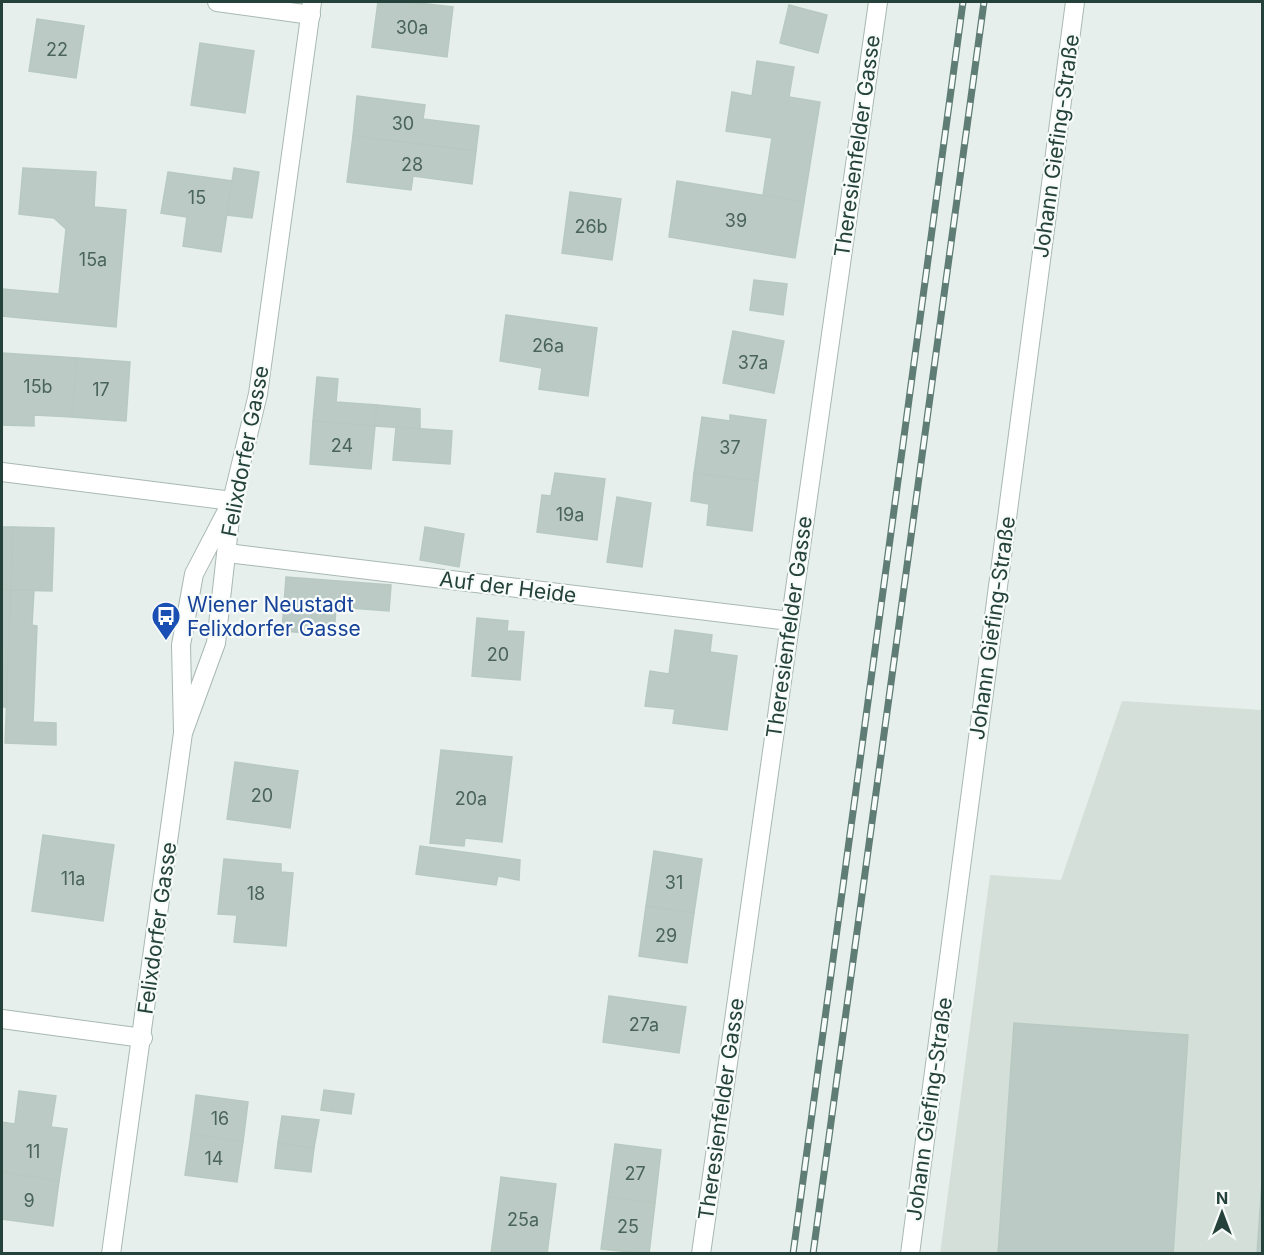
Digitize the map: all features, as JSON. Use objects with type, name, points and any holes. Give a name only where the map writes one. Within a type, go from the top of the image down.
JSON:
[{"type":"street","points":[[217,2],[312,8]]},
{"type":"street","name":"Theresienfelder Gasse","points":[[701,1254],[878,2]]},
{"type":"street","name":"Johann Giefing-Straße","points":[[909,1254],[1075,2]]},
{"type":"street","name":"Felixdorfer Gasse","points":[[111,1254],[143,1038],[183,733],[216,643],[232,501],[258,394],[312,8]]},
{"type":"street","points":[[2,472],[232,501],[194,574],[181,645],[183,733]]},
{"type":"street","name":"Auf der Heide","points":[[227,553],[790,621]]},
{"type":"street","points":[[2,1019],[143,1038]]},
{"type":"shaded area","points":[[1122,701],[1262,710],[1262,1253],[940,1254],[990,875],[1061,880]]},
{"type":"building","points":[[378,2],[410,2],[453,7],[447,57],[372,47]]},
{"type":"building","points":[[789,5],[827,15],[818,53],[780,43]]},
{"type":"building","points":[[37,19],[84,26],[76,78],[29,71]]},
{"type":"building","points":[[200,43],[254,51],[245,113],[191,105]]},
{"type":"building","points":[[757,61],[794,67],[789,97],[820,102],[804,202],[763,195],[772,138],[726,131],[732,92],[752,96]]},
{"type":"building","points":[[357,96],[425,105],[423,119],[479,126],[476,151],[353,136]]},
{"type":"building","points":[[353,136],[476,151],[472,184],[413,176],[411,190],[347,182]]},
{"type":"building","points":[[23,168],[96,172],[94,207],[126,210],[116,327],[2,316],[3,289],[59,294],[66,229],[54,218],[19,214]]},
{"type":"building","points":[[234,168],[259,172],[252,218],[227,215]]},
{"type":"building","points":[[168,172],[232,181],[221,252],[183,246],[187,217],[161,213]]},
{"type":"building","points":[[677,181],[804,202],[795,258],[669,237]]},
{"type":"building","points":[[570,192],[621,199],[612,260],[562,253]]},
{"type":"building","points":[[754,280],[787,284],[783,315],[750,310]]},
{"type":"building","points":[[506,315],[597,328],[588,396],[539,389],[542,368],[500,361]]},
{"type":"building","points":[[733,331],[784,341],[774,393],[723,383]]},
{"type":"building","points":[[2,353],[77,358],[72,417],[34,415],[34,426],[2,425]]},
{"type":"building","points":[[77,358],[130,362],[126,421],[72,417]]},
{"type":"building","points":[[317,377],[338,379],[336,402],[377,405],[375,426],[313,421]]},
{"type":"building","points":[[377,405],[420,409],[420,429],[375,426]]},
{"type":"building","points":[[730,415],[766,420],[758,481],[694,473],[702,417],[730,421]]},
{"type":"building","points":[[313,421],[375,426],[371,469],[310,464]]},
{"type":"building","points":[[396,427],[452,431],[450,464],[393,460]]},
{"type":"building","points":[[555,473],[605,479],[597,540],[537,532],[542,495],[551,496]]},
{"type":"building","points":[[694,473],[758,481],[752,531],[707,525],[709,504],[691,501]]},
{"type":"building","points":[[617,497],[651,503],[642,567],[607,562]]},
{"type":"building","points":[[2,527],[13,527],[11,590],[2,589]]},
{"type":"building","points":[[13,527],[54,528],[52,591],[11,590]]},
{"type":"building","points":[[425,527],[464,534],[459,567],[420,560]]},
{"type":"building","points":[[286,577],[391,585],[389,611],[336,607],[334,635],[282,631]]},
{"type":"building","points":[[2,589],[11,590],[7,707],[2,707]]},
{"type":"building","points":[[11,590],[34,590],[32,625],[37,626],[33,722],[56,723],[56,745],[5,743]]},
{"type":"building","points":[[477,618],[508,621],[507,631],[524,632],[520,680],[472,676]]},
{"type":"building","points":[[675,630],[712,635],[710,652],[737,656],[727,730],[673,723],[675,709],[645,706],[650,671],[669,674]]},
{"type":"building","points":[[441,750],[512,757],[502,842],[465,838],[464,846],[430,843]]},
{"type":"building","points":[[235,762],[298,771],[290,828],[227,819]]},
{"type":"building","points":[[43,835],[114,845],[103,921],[32,911]]},
{"type":"building","points":[[420,846],[520,860],[519,880],[498,876],[496,885],[416,874]]},
{"type":"building","points":[[654,851],[702,859],[694,913],[646,906]]},
{"type":"building","points":[[224,859],[281,864],[281,872],[293,873],[286,946],[234,942],[237,915],[218,914]]},
{"type":"building","points":[[646,906],[694,913],[687,963],[639,956]]},
{"type":"building","points":[[609,996],[686,1007],[679,1053],[603,1042]]},
{"type":"building","points":[[1014,1023],[1188,1035],[1173,1254],[998,1254]]},
{"type":"building","points":[[324,1090],[354,1094],[351,1114],[321,1110]]},
{"type":"building","points":[[19,1091],[56,1096],[51,1127],[67,1129],[59,1181],[2,1172],[2,1122],[15,1124]]},
{"type":"building","points":[[196,1095],[248,1102],[243,1142],[191,1134]]},
{"type":"building","points":[[282,1116],[319,1120],[314,1148],[278,1143]]},
{"type":"building","points":[[191,1134],[243,1142],[237,1182],[185,1175]]},
{"type":"building","points":[[278,1143],[314,1148],[311,1172],[275,1168]]},
{"type":"building","points":[[615,1144],[661,1150],[655,1203],[608,1197]]},
{"type":"building","points":[[2,1172],[59,1181],[53,1226],[2,1219]]},
{"type":"building","points":[[501,1177],[556,1184],[547,1254],[491,1254]]},
{"type":"building","points":[[1262,1182],[1262,1254],[1257,1254]]},
{"type":"building","points":[[608,1197],[655,1203],[649,1254],[601,1249]]},
{"type":"railway","points":[[793,1254],[963,2]]},
{"type":"railway","points":[[813,1254],[984,2]]},
{"type":"place","name":"Wiener Neustadt Felixdorfer Gasse","points":[[166,642]]}]
